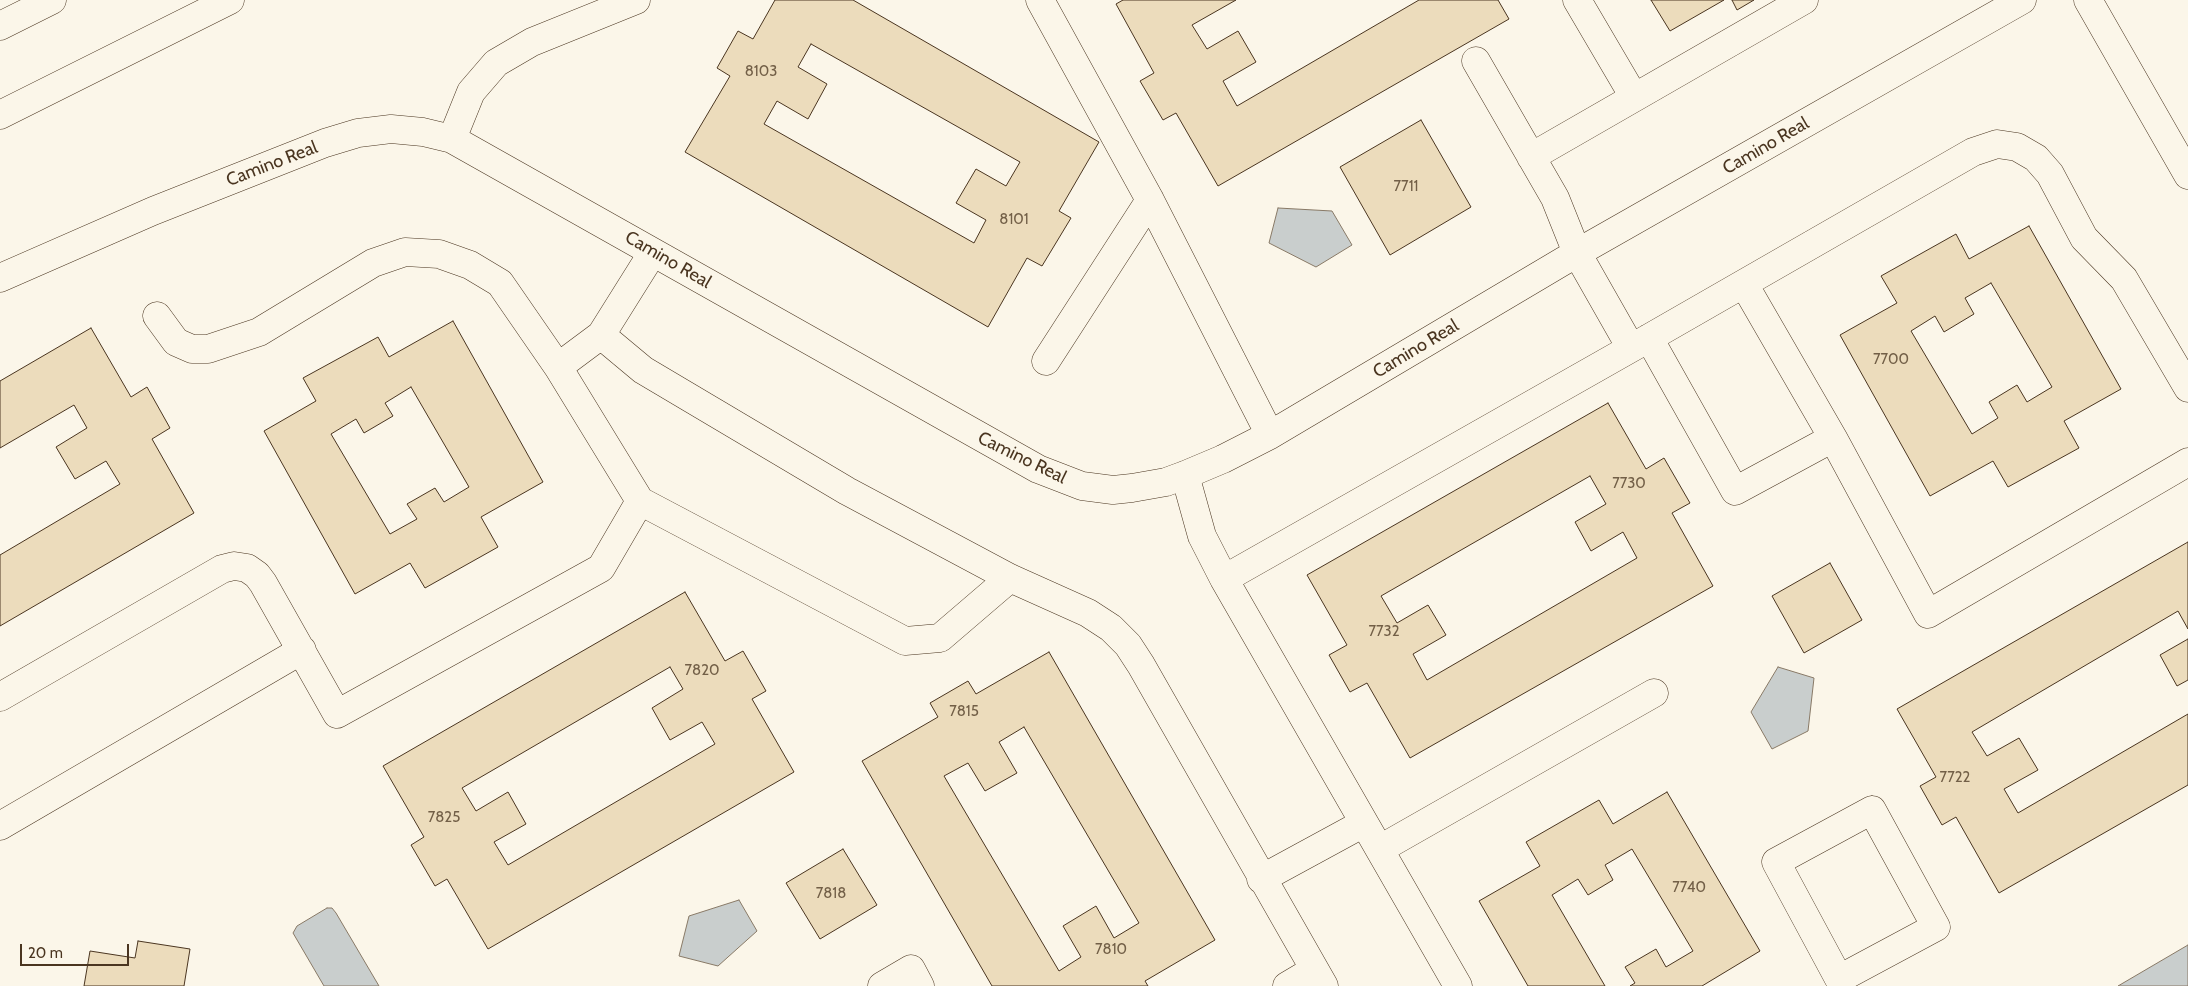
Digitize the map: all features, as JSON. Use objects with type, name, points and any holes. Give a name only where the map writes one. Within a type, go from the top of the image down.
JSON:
[{"type":"main road","points":[[0,26],[52,0]]},
{"type":"main road","points":[[0,114],[230,0]]},
{"type":"main road","points":[[452,139],[471,92],[496,63],[532,42],[636,0]]},
{"type":"main road","points":[[1040,0],[1150,200],[1270,435]]},
{"type":"main road","points":[[1577,0],[1634,97]]},
{"type":"main road","points":[[1531,157],[1804,0]]},
{"type":"main road","name":"Camino Real","points":[[0,278],[153,211],[334,140],[358,133],[391,129],[423,132],[452,139],[1038,470],[1082,486],[1113,490],[1149,486],[1185,476],[1270,435],[1577,253],[2022,0]]},
{"type":"main road","points":[[2088,0],[2188,175]]},
{"type":"main road","points":[[1476,61],[1555,198],[1577,253],[1640,343],[1735,491],[1833,438]]},
{"type":"main road","points":[[1224,579],[1973,152],[1997,144],[2017,147],[2036,158],[2050,174],[2084,238],[2124,279],[2188,388]]},
{"type":"main road","points":[[1046,361],[1150,200]]},
{"type":"main road","points":[[156,316],[176,342],[192,349],[208,349],[259,332],[373,263],[405,252],[439,254],[470,265],[500,283],[558,367],[640,501],[905,642],[940,638],[1010,578]]},
{"type":"main road","points":[[558,367],[601,335],[653,252]]},
{"type":"main road","points":[[1744,284],[1833,438],[1928,614],[2188,462]]},
{"type":"main road","points":[[601,335],[643,370],[847,491],[1010,578],[1088,613],[1111,628],[1128,645],[1319,978],[1287,986]]},
{"type":"main road","points":[[1185,476],[1202,536],[1224,579],[1458,986]]},
{"type":"main road","points":[[0,696],[222,569],[234,566],[247,568],[256,575],[302,650],[337,714],[601,568],[640,501]]},
{"type":"main road","points":[[0,826],[302,650]]},
{"type":"main road","points":[[1380,849],[1654,693]]},
{"type":"main road","points":[[1872,810],[1936,927],[1833,982],[1776,862],[1872,810]]},
{"type":"main road","points":[[1261,879],[1364,823]]},
{"type":"main road","points":[[882,986],[911,969],[920,986]]},
{"type":"shaded area","points":[[1278,208],[1332,211],[1352,245],[1316,267],[1269,243]]},
{"type":"shaded area","points":[[1778,667],[1814,678],[1808,731],[1772,749],[1751,712]]},
{"type":"shaded area","points":[[739,900],[757,931],[718,966],[679,956],[689,916]]},
{"type":"shaded area","points":[[327,908],[332,908],[336,913],[379,986],[324,986],[293,933],[297,926]]},
{"type":"shaded area","points":[[2188,945],[2188,986],[2118,986]]},
{"type":"building","points":[[775,0],[853,0],[1099,142],[1059,211],[1071,218],[1042,266],[1027,258],[988,327],[685,152],[730,76],[717,68],[738,31],[753,39]],"holes":[[[811,44],[1020,162],[1006,186],[976,169],[956,203],[986,220],[974,243],[764,124],[777,101],[808,119],[827,84],[798,67]]]},
{"type":"building","points":[[1123,0],[1236,0],[1192,25],[1207,49],[1238,31],[1256,62],[1223,81],[1237,106],[1419,0],[1498,0],[1509,19],[1218,186],[1176,113],[1163,120],[1140,81],[1154,73],[1116,4]]},
{"type":"building","points":[[1651,0],[1724,0],[1670,31]]},
{"type":"building","points":[[1732,0],[1754,0],[1737,10]]},
{"type":"building","points":[[1421,120],[1471,207],[1390,255],[1340,167]]},
{"type":"building","points":[[2029,226],[2121,389],[2064,421],[2079,448],[2008,487],[1993,461],[1930,496],[1840,335],[1897,303],[1881,276],[1956,234],[1969,259]],"holes":[[[1991,283],[2052,387],[2027,402],[2017,385],[1989,402],[1998,418],[1972,434],[1911,331],[1935,316],[1944,332],[1974,314],[1965,298]]]},
{"type":"building","points":[[453,321],[543,482],[481,517],[498,547],[425,588],[410,563],[355,594],[264,431],[316,401],[303,378],[378,337],[389,357]],"holes":[[[411,387],[469,487],[444,502],[435,488],[407,504],[417,519],[390,534],[331,434],[356,419],[364,433],[393,416],[385,403]]]},
{"type":"building","points":[[91,328],[131,397],[147,387],[170,428],[152,439],[194,513],[0,626],[0,555],[120,484],[106,461],[75,479],[56,447],[87,428],[74,405],[0,448],[0,381]]},
{"type":"building","points":[[1608,403],[1646,469],[1664,458],[1690,503],[1672,513],[1713,586],[1410,758],[1367,683],[1350,692],[1329,655],[1347,645],[1307,575]],"holes":[[[1590,476],[1606,504],[1575,522],[1591,551],[1623,532],[1637,558],[1427,680],[1413,654],[1446,635],[1428,605],[1397,623],[1381,596]]]},
{"type":"building","points":[[2188,542],[2188,629],[2178,611],[1972,732],[1987,756],[2019,738],[2038,770],[2004,789],[2018,813],[2188,714],[2188,785],[1999,893],[1956,817],[1942,825],[1920,786],[1936,777],[1897,709]]},
{"type":"building","points":[[1830,563],[1862,620],[1804,653],[1772,596]]},
{"type":"building","points":[[685,592],[725,661],[743,651],[766,691],[752,699],[794,772],[488,949],[447,879],[435,886],[411,845],[424,837],[383,766]],"holes":[[[670,667],[683,689],[652,708],[670,740],[702,722],[715,744],[508,865],[494,842],[526,824],[508,792],[476,811],[462,788]]]},
{"type":"building","points":[[2188,639],[2188,680],[2177,686],[2160,655]]},
{"type":"building","points":[[1049,652],[1215,940],[1145,981],[1148,986],[992,986],[862,761],[938,717],[930,703],[968,681],[976,694]],"holes":[[[1024,727],[1139,923],[1114,938],[1096,906],[1063,926],[1081,957],[1059,971],[944,776],[968,763],[985,791],[1017,773],[999,742]]]},
{"type":"building","points":[[1667,792],[1760,951],[1702,986],[1630,986],[1635,983],[1625,967],[1656,949],[1666,967],[1693,951],[1632,849],[1605,865],[1613,880],[1588,895],[1578,879],[1552,895],[1605,986],[1528,986],[1479,901],[1540,866],[1526,842],[1599,800],[1613,824]]},
{"type":"building","points":[[843,849],[877,905],[820,939],[786,883]]},
{"type":"building","points":[[138,941],[190,949],[184,986],[84,986],[90,951],[135,958]]}]
